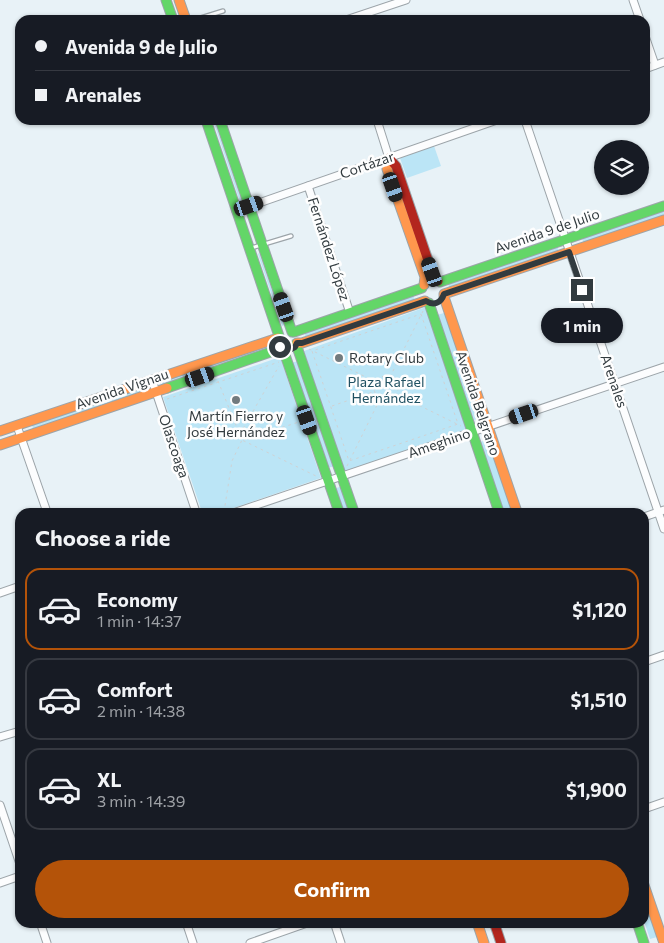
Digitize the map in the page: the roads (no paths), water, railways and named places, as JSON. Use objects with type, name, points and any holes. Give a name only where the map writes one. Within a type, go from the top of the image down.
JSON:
[{"type":"main road","points":[[166,0],[171,15]]},
{"type":"main road","points":[[179,0],[184,15]]},
{"type":"main road","points":[[208,125],[278,337],[278,344],[282,348],[338,508]]},
{"type":"main road","points":[[222,125],[262,245],[293,332],[297,338],[297,343],[353,508]]},
{"type":"main road","points":[[389,158],[396,166],[425,277],[422,295],[427,302]]},
{"type":"main road","name":"Avenida 9 de Julio","points":[[439,282],[664,206]]},
{"type":"main road","name":"Avenida 9 de Julio","points":[[444,296],[664,220]]},
{"type":"main road","points":[[282,348],[292,349],[297,343],[302,343],[427,302],[440,302],[444,296],[444,288],[432,272],[411,223]]},
{"type":"main road","points":[[278,337],[284,331],[293,332],[350,313],[423,286],[429,281],[439,282]]},
{"type":"main road","name":"Avenida Belgrano","points":[[444,296],[516,508]]},
{"type":"main road","name":"Avenida Belgrano","points":[[427,302],[498,508]]},
{"type":"main road","name":"Avenida Vignau","points":[[0,432],[278,337]]},
{"type":"main road","name":"Avenida Vignau","points":[[0,445],[282,348]]},
{"type":"main road","points":[[649,900],[664,943]]},
{"type":"main road","points":[[479,928],[484,943]]},
{"type":"main road","points":[[496,928],[501,943]]},
{"type":"main road","points":[[639,928],[644,943]]},
{"type":"street","points":[[361,15],[406,0]]},
{"type":"street","points":[[633,0],[638,15]]},
{"type":"street","points":[[650,50],[655,65]]},
{"type":"street","points":[[650,66],[664,62]]},
{"type":"street","points":[[379,125],[389,158]]},
{"type":"street","name":"Cortázar","points":[[236,211],[483,125]]},
{"type":"street","name":"Arenales","points":[[527,125],[614,384],[661,511],[664,529]]},
{"type":"street","name":"Fernández López","points":[[308,186],[350,313]]},
{"type":"street","name":"Ameghino","points":[[248,508],[664,367]]},
{"type":"street","name":"Olascoaga","points":[[152,380],[195,508]]},
{"type":"street","points":[[17,426],[45,508]]},
{"type":"street","points":[[649,515],[661,511]]},
{"type":"street","points":[[0,593],[15,588]]},
{"type":"street","points":[[649,660],[664,655]]},
{"type":"street","points":[[0,737],[15,732]]},
{"type":"street","points":[[649,807],[664,802]]},
{"type":"street","points":[[0,805],[15,849]]},
{"type":"street","points":[[0,883],[15,878]]},
{"type":"street","points":[[42,928],[47,943]]},
{"type":"street","points":[[188,928],[193,943]]},
{"type":"street","points":[[250,943],[293,928]]},
{"type":"street","points":[[336,928],[341,943]]},
{"type":"lane","points":[[210,15],[223,11]]},
{"type":"lane","points":[[249,249],[291,236]]},
{"type":"place","name":"Rotary Club","points":[[339,358]]},
{"type":"place","name":"Martín Fierro y José Hernández","points":[[236,400]]},
{"type":"park label","name":"Plaza Rafael Hernández","points":[[386,390]]}]
